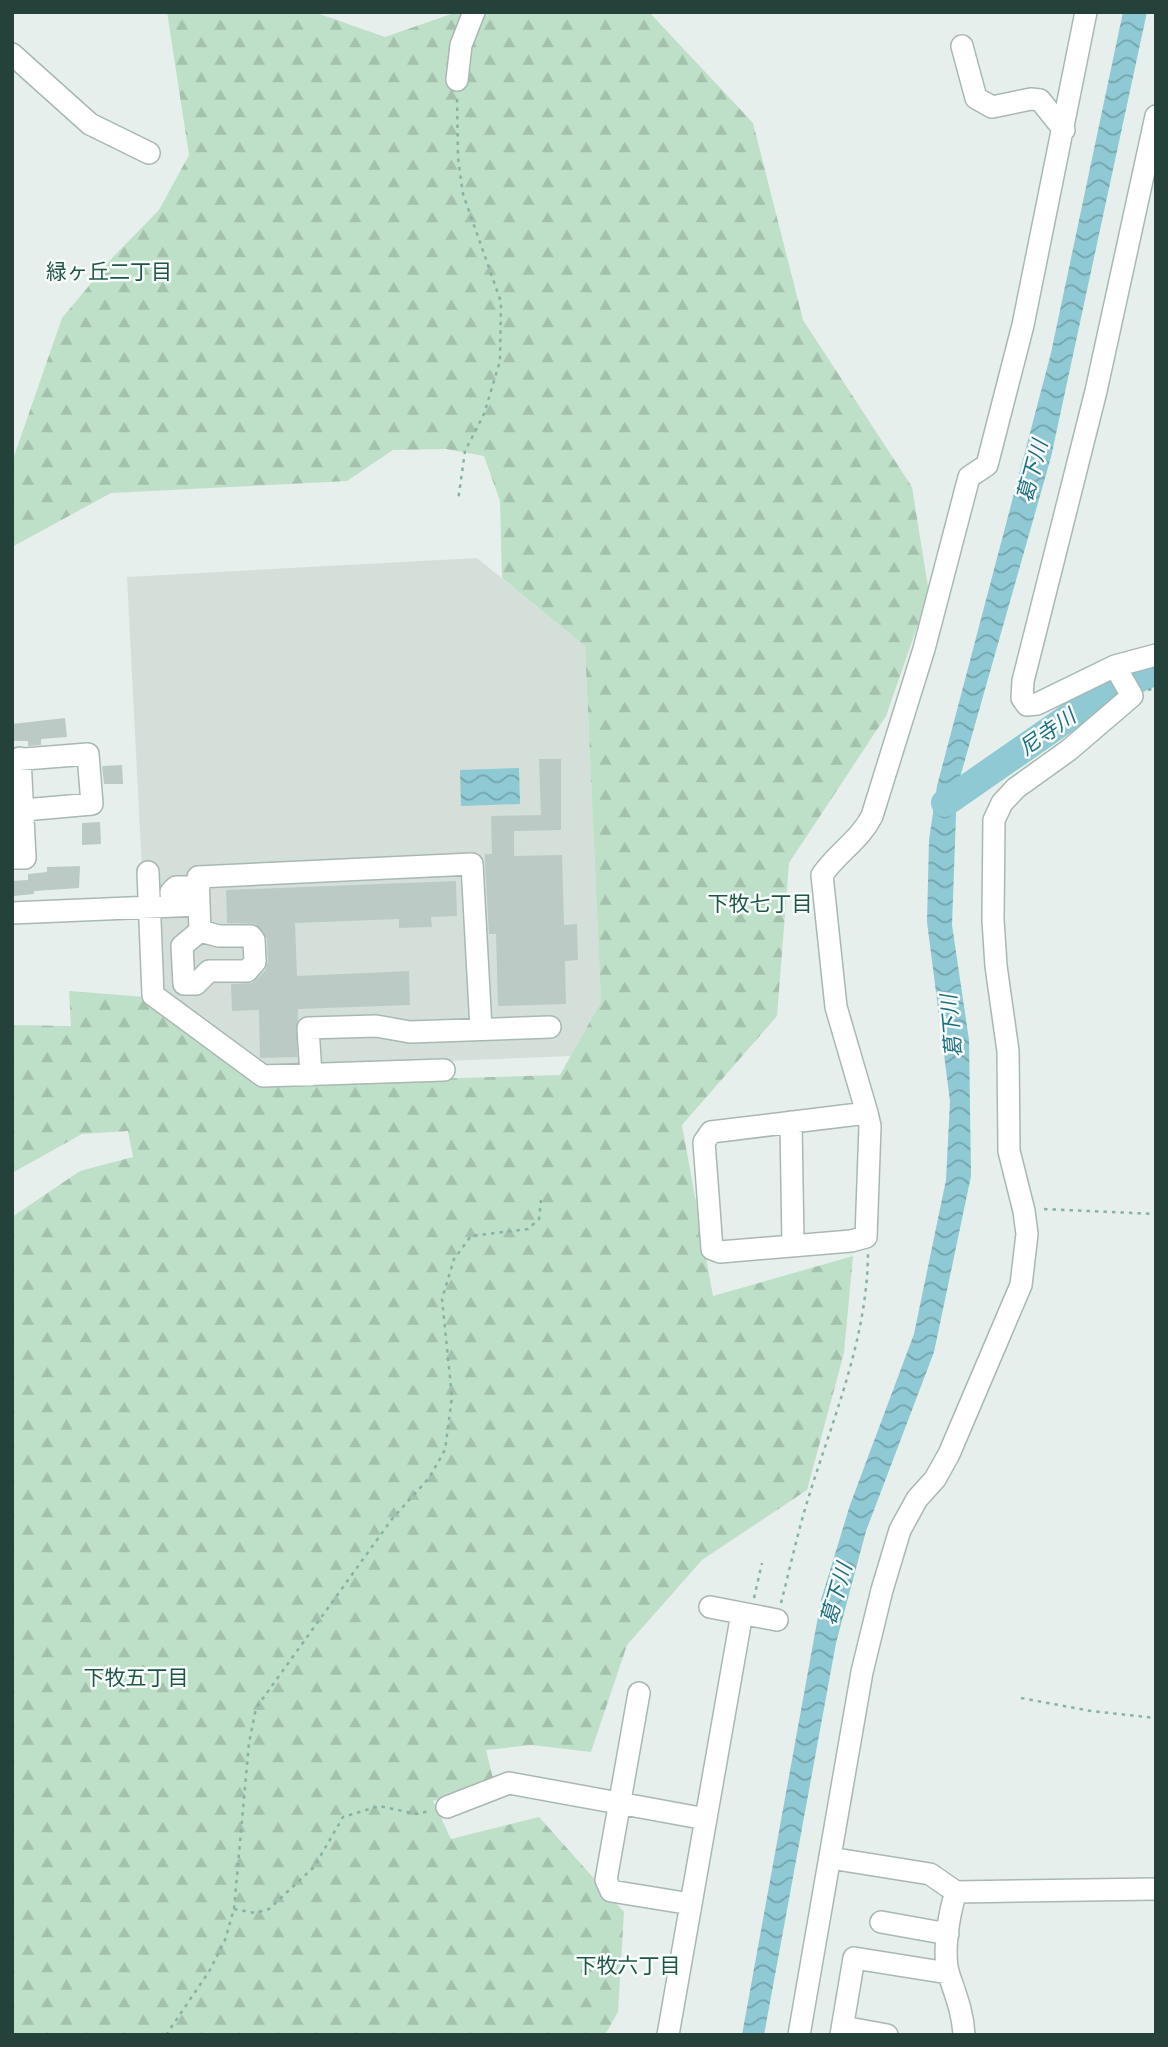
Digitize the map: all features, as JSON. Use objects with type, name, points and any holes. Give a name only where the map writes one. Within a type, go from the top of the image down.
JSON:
[{"type":"street","points":[[457,80],[461,45],[474,12]]},
{"type":"street","points":[[867,1113],[711,1132],[704,1142],[712,1249],[720,1252],[850,1241],[866,1237],[870,1126],[867,1113],[836,1007],[822,875],[831,862],[863,835],[872,816],[924,649],[969,477],[987,465],[1023,325],[1086,12]]},
{"type":"street","points":[[962,46],[976,98],[992,107],[1031,99],[1040,100],[1064,130]]},
{"type":"street","points":[[12,54],[90,124],[149,153]]},
{"type":"street","points":[[1156,116],[1117,298],[1023,681],[1022,698],[1027,705],[1037,704],[1115,666],[1156,655]]},
{"type":"street","points":[[799,2035],[862,1672],[900,1530],[917,1499],[935,1479],[949,1454],[1021,1286],[1026,1256],[1024,1211],[1012,1174],[1009,1151],[1008,1051],[996,966],[993,920],[994,820],[1002,803],[1016,788],[1069,750],[1132,696],[1115,666]]},
{"type":"street","points":[[12,858],[25,858],[24,810],[16,759],[88,754],[92,804],[24,810]]},
{"type":"street","points":[[200,931],[198,877],[472,864],[481,1029]]},
{"type":"street","points":[[148,872],[153,995],[263,1076],[444,1070]]},
{"type":"street","points":[[12,914],[172,905],[199,896]]},
{"type":"street","points":[[311,1075],[309,1028],[376,1026],[410,1032],[550,1027]]},
{"type":"street","points":[[791,1122],[793,1246]]},
{"type":"street","points":[[710,1606],[777,1620]]},
{"type":"street","points":[[668,2035],[746,1614]]},
{"type":"street","points":[[639,1693],[606,1880],[611,1891],[691,1904]]},
{"type":"street","points":[[447,1807],[509,1783],[706,1819]]},
{"type":"street","points":[[830,1858],[930,1874],[956,1892],[1156,1889]]},
{"type":"street","points":[[956,1892],[949,1913],[948,1973],[963,2014],[964,2035]]},
{"type":"street","points":[[881,1922],[948,1934]]},
{"type":"street","points":[[887,2035],[842,2031],[854,1958],[948,1973]]},
{"type":"path","points":[[457,80],[458,158],[463,194],[502,302],[500,362],[484,414],[465,451],[458,501]]},
{"type":"path","points":[[166,2035],[210,1970],[225,1940],[234,1909],[248,1744],[256,1708],[392,1519],[429,1478],[445,1450],[452,1397],[442,1299],[454,1259],[471,1236],[528,1229],[539,1219],[541,1200]]},
{"type":"path","points":[[1024,1211],[1041,1209],[1156,1214]]},
{"type":"path","points":[[777,1620],[805,1510],[857,1345],[865,1307],[866,1237]]},
{"type":"path","points":[[746,1614],[762,1563]]},
{"type":"path","points":[[1021,1698],[1091,1711],[1156,1718]]},
{"type":"path","points":[[234,1909],[255,1913],[269,1909],[314,1867],[343,1817],[379,1806],[416,1814],[447,1807]]},
{"type":"shaded area","points":[[477,558],[585,646],[601,1002],[571,1056],[267,1068],[159,993],[142,870],[127,577]]},
{"type":"green space","points":[[167,12],[314,12],[385,37],[457,12],[649,12],[753,123],[803,320],[912,487],[929,593],[886,716],[789,863],[777,1016],[682,1125],[713,1296],[853,1256],[844,1353],[807,1490],[702,1560],[627,1645],[591,1752],[532,1745],[486,1750],[493,1778],[433,1801],[451,1839],[539,1817],[624,1912],[618,2012],[605,2035],[12,2035],[12,1217],[80,1171],[133,1157],[128,1131],[82,1134],[12,1173],[12,1025],[71,1026],[69,991],[145,997],[265,1084],[560,1075],[601,1002],[585,646],[502,578],[500,501],[484,456],[446,449],[393,450],[347,481],[111,493],[12,547],[12,462],[62,318],[114,256],[159,210],[189,155]]},
{"type":"water","name":"葛下川","points":[[1123,12],[1147,12],[1051,457],[957,788],[952,925],[969,1040],[971,1176],[934,1352],[866,1531],[836,1643],[764,2035],[742,2035],[821,1600],[850,1505],[914,1334],[946,1180],[950,1101],[927,922],[929,840],[937,786],[1051,353]]},
{"type":"water","points":[[519,768],[520,804],[461,806],[460,770]]},
{"type":"building","points":[[65,718],[67,737],[41,739],[41,745],[28,746],[28,741],[12,741],[12,724]]},
{"type":"building","points":[[539,759],[561,759],[561,830],[514,831],[514,856],[562,855],[564,925],[577,924],[578,960],[565,961],[566,1004],[498,1006],[496,934],[489,934],[485,862],[485,854],[492,854],[491,816],[541,815]]},
{"type":"building","points":[[122,765],[123,784],[104,784],[102,766]]},
{"type":"building","points":[[100,822],[101,844],[82,845],[82,823]]},
{"type":"building","points":[[80,866],[79,888],[34,891],[34,894],[13,896],[12,881],[28,880],[28,874],[47,872],[47,867]]},
{"type":"building","points":[[456,881],[457,916],[431,917],[432,927],[399,928],[399,919],[295,923],[297,976],[409,971],[410,1005],[298,1009],[297,1057],[260,1058],[259,1010],[232,1011],[231,984],[252,983],[265,971],[268,961],[267,939],[256,924],[227,923],[226,890]]},
{"type":"waterway","name":"尼寺川","points":[[945,803],[1102,694],[1156,671]]},
{"type":"district","name":"緑ヶ丘二丁目","points":[[109,271]]},
{"type":"district","name":"下牧七丁目","points":[[760,903]]},
{"type":"district","name":"下牧五丁目","points":[[136,1677]]},
{"type":"district","name":"下牧六丁目","points":[[628,1965]]}]
